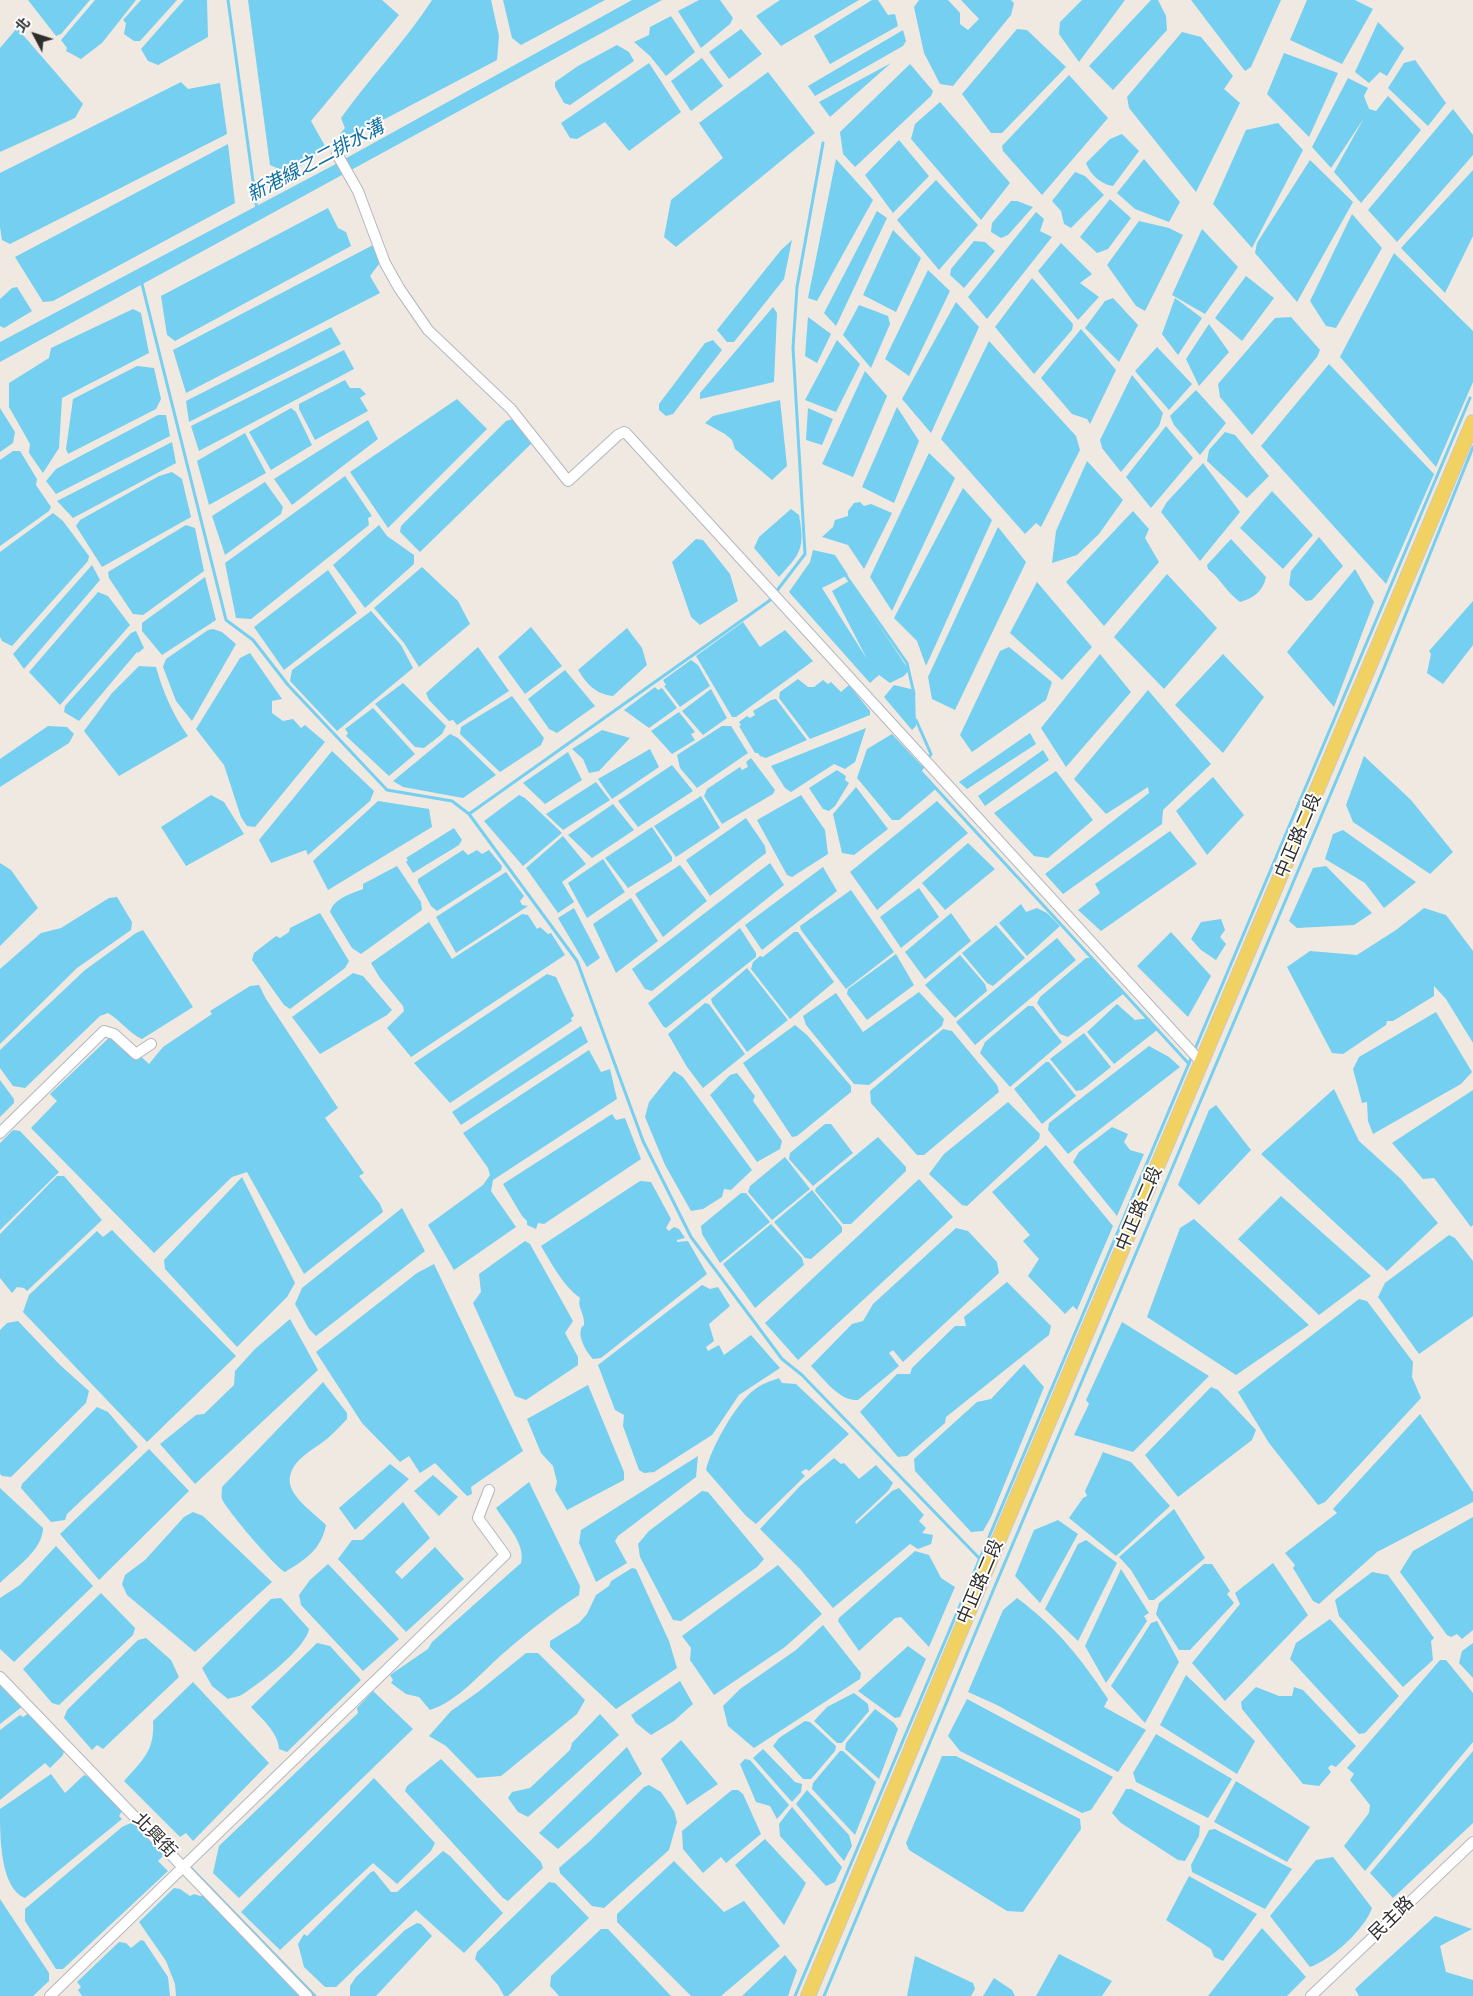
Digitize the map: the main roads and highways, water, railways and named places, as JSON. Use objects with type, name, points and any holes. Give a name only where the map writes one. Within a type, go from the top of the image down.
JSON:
[{"type":"main road","name":"中正路二段","points":[[808,1996],[986,1570],[1473,422]]},
{"type":"water","points":[[28,0],[90,0],[61,34],[56,36]]},
{"type":"water","points":[[95,0],[136,0],[102,43],[81,59],[66,51],[67,48],[61,40]]},
{"type":"water","points":[[141,0],[177,0],[140,41],[134,41],[124,34],[126,23],[123,20]]},
{"type":"water","points":[[184,0],[207,0],[208,37],[158,65],[148,61],[141,49]]},
{"type":"water","points":[[248,0],[382,0],[399,15],[311,121],[325,146],[291,174],[270,165]]},
{"type":"water","points":[[432,0],[491,0],[499,36],[497,60],[345,140],[340,134],[345,128],[341,118]]},
{"type":"water","points":[[503,0],[605,0],[521,45],[512,38]]},
{"type":"water","points":[[632,0],[662,0],[0,362],[0,342],[332,166]]},
{"type":"water","points":[[699,0],[720,0],[733,18],[730,24],[701,48],[678,11]]},
{"type":"water","points":[[780,0],[859,0],[781,46],[756,16]]},
{"type":"water","points":[[872,0],[878,0],[888,15],[895,14],[898,26],[830,64],[814,36]]},
{"type":"water","points":[[919,0],[948,0],[960,13],[960,24],[968,30],[979,19],[961,0],[1011,0],[1014,3],[1011,15],[953,86],[940,84],[924,53],[914,7]]},
{"type":"water","points":[[1082,0],[1125,0],[1079,62],[1059,34],[1060,22]]},
{"type":"water","points":[[1151,0],[1158,0],[1166,16],[1167,30],[1113,90],[1089,66]]},
{"type":"water","points":[[1191,0],[1281,0],[1251,67],[1245,71]]},
{"type":"water","points":[[1307,0],[1355,0],[1373,9],[1342,64],[1290,40]]},
{"type":"water","points":[[671,16],[695,52],[666,76],[650,56],[634,42],[649,35],[650,27]]},
{"type":"water","points":[[1378,22],[1404,48],[1387,76],[1380,72],[1369,83],[1355,72]]},
{"type":"water","points":[[17,28],[83,104],[75,118],[0,152],[0,48]]},
{"type":"water","points":[[741,29],[762,54],[729,79],[709,52]]},
{"type":"water","points":[[1017,29],[1027,30],[1066,67],[1002,133],[991,133],[962,94]]},
{"type":"water","points":[[903,30],[906,41],[903,46],[815,96],[808,86]]},
{"type":"water","points":[[1182,32],[1201,37],[1233,76],[1224,89],[1240,103],[1196,192],[1129,108],[1127,97]]},
{"type":"water","points":[[617,45],[629,52],[634,61],[570,105],[564,103],[555,87],[555,82],[578,66]]},
{"type":"water","points":[[1284,53],[1338,73],[1309,137],[1267,94]]},
{"type":"water","points":[[702,58],[723,86],[691,111],[671,81]]},
{"type":"water","points":[[1415,60],[1446,103],[1428,126],[1388,88],[1404,63]]},
{"type":"water","points":[[649,63],[681,112],[629,151],[605,122],[577,139],[570,138],[561,123]]},
{"type":"water","points":[[891,63],[830,117],[819,102]]},
{"type":"water","points":[[910,64],[933,91],[931,96],[855,167],[843,154],[840,132]]},
{"type":"water","points":[[768,72],[815,133],[676,247],[664,237],[671,200],[723,158],[699,123]]},
{"type":"water","points":[[1069,75],[1108,118],[1042,195],[1003,151],[1002,146]]},
{"type":"water","points":[[1348,78],[1368,88],[1364,96],[1369,109],[1376,111],[1388,96],[1421,130],[1361,203],[1334,172],[1364,118],[1331,168],[1312,147]]},
{"type":"water","points":[[181,82],[188,89],[220,83],[227,134],[10,244],[2,240],[0,227],[0,173]]},
{"type":"water","points":[[940,102],[1010,183],[981,220],[911,139],[915,124]]},
{"type":"water","points":[[1453,109],[1473,135],[1473,155],[1397,242],[1368,210]]},
{"type":"water","points":[[1278,123],[1303,150],[1252,248],[1213,204],[1246,130]]},
{"type":"water","points":[[1122,134],[1139,151],[1113,186],[1096,178],[1086,163],[1110,139]]},
{"type":"water","points":[[899,140],[929,176],[893,213],[865,175]]},
{"type":"water","points":[[228,144],[235,203],[53,301],[43,302],[15,257]]},
{"type":"water","points":[[836,159],[873,200],[817,301],[808,298]]},
{"type":"water","points":[[1144,159],[1180,202],[1169,222],[1135,209],[1117,193]]},
{"type":"water","points":[[1310,160],[1353,202],[1297,302],[1255,253],[1257,243]]},
{"type":"water","points":[[1473,170],[1473,236],[1445,293],[1401,248]]},
{"type":"water","points":[[1075,172],[1085,176],[1104,195],[1071,228],[1064,224],[1061,211],[1052,201]]},
{"type":"water","points":[[936,180],[978,225],[939,270],[897,220]]},
{"type":"water","points":[[1110,199],[1131,218],[1108,249],[1097,253],[1080,237]]},
{"type":"water","points":[[1011,201],[1017,201],[1033,207],[1008,235],[1001,238],[991,232],[992,223]]},
{"type":"water","points":[[328,208],[338,228],[346,232],[351,246],[175,341],[167,335],[161,296]]},
{"type":"water","points":[[877,211],[887,218],[836,326],[824,313]]},
{"type":"water","points":[[1036,212],[1044,219],[1040,231],[1052,237],[987,319],[968,297]]},
{"type":"water","points":[[1352,214],[1382,248],[1336,328],[1326,326],[1310,301]]},
{"type":"water","points":[[1139,221],[1169,228],[1183,235],[1145,311],[1136,306],[1107,265]]},
{"type":"water","points":[[1202,229],[1238,267],[1205,314],[1172,295]]},
{"type":"water","points":[[893,230],[921,258],[896,312],[863,295]]},
{"type":"water","points":[[792,240],[784,279],[734,342],[727,342],[717,330],[781,250]]},
{"type":"water","points":[[974,241],[985,242],[995,251],[964,288],[950,275],[951,269]]},
{"type":"water","points":[[1061,243],[1092,274],[1080,283],[1099,297],[1078,320],[1038,271]]},
{"type":"water","points":[[373,245],[382,260],[370,276],[380,293],[186,393],[173,350]]},
{"type":"water","points":[[1394,253],[1473,331],[1473,382],[1436,467],[1340,357]]},
{"type":"water","points":[[928,270],[950,291],[909,376],[885,359]]},
{"type":"water","points":[[1246,276],[1274,298],[1242,341],[1215,318]]},
{"type":"water","points":[[1032,278],[1073,324],[1072,330],[1034,374],[995,327]]},
{"type":"water","points":[[17,287],[32,311],[4,328],[0,326],[0,299],[12,288]]},
{"type":"water","points":[[1113,298],[1138,325],[1119,362],[1085,328],[1105,301]]},
{"type":"water","points":[[1175,298],[1202,318],[1178,355],[1162,334]]},
{"type":"water","points":[[956,302],[979,327],[931,433],[902,399]]},
{"type":"water","points":[[859,305],[888,316],[890,324],[871,368],[843,335]]},
{"type":"water","points":[[773,307],[777,313],[774,382],[700,399],[700,393]]},
{"type":"water","points":[[133,309],[141,313],[149,353],[62,398],[59,448],[43,473],[29,453],[30,444],[9,407],[9,383],[49,358],[51,348]]},
{"type":"water","points":[[808,317],[831,334],[817,363],[805,356]]},
{"type":"water","points":[[1291,317],[1320,350],[1317,357],[1252,435],[1220,397],[1218,384],[1275,318]]},
{"type":"water","points":[[1209,324],[1229,352],[1199,386],[1186,359]]},
{"type":"water","points":[[331,327],[341,344],[189,422],[186,401]]},
{"type":"water","points":[[1081,329],[1116,370],[1090,424],[1087,419],[1072,414],[1041,378]]},
{"type":"water","points":[[713,340],[722,350],[673,414],[666,416],[659,410],[659,404],[705,343]]},
{"type":"water","points":[[837,340],[860,364],[836,412],[805,400]]},
{"type":"water","points":[[989,341],[1076,436],[1080,450],[1041,527],[1036,523],[1025,534],[941,439]]},
{"type":"water","points":[[1157,347],[1192,384],[1169,410],[1135,371]]},
{"type":"water","points":[[344,350],[354,369],[199,451],[191,426]]},
{"type":"water","points":[[1329,364],[1434,474],[1386,584],[1261,446]]},
{"type":"water","points":[[137,366],[154,368],[161,399],[156,409],[68,454],[66,449],[73,399]]},
{"type":"water","points":[[865,371],[887,396],[853,477],[822,464]]},
{"type":"water","points":[[1132,375],[1163,413],[1159,426],[1121,472],[1102,448],[1100,440]]},
{"type":"water","points":[[345,380],[350,388],[360,388],[366,394],[360,398],[368,411],[315,440],[299,409],[299,404]]},
{"type":"water","points":[[1196,390],[1226,423],[1200,455],[1174,425],[1170,416]]},
{"type":"water","points":[[457,399],[487,429],[388,528],[350,472]]},
{"type":"water","points":[[780,400],[787,466],[772,480],[735,449],[732,440],[725,434],[705,423],[713,416]]},
{"type":"water","points":[[897,407],[919,441],[894,503],[862,487]]},
{"type":"water","points":[[0,408],[15,432],[13,443],[0,452]]},
{"type":"water","points":[[291,408],[296,412],[312,445],[271,470],[249,432]]},
{"type":"water","points":[[808,408],[833,419],[822,445],[806,440]]},
{"type":"water","points":[[158,415],[166,415],[170,436],[56,494],[46,481],[56,469]]},
{"type":"water","points":[[513,419],[533,442],[420,552],[400,532],[401,526],[506,421]]},
{"type":"water","points":[[368,420],[378,439],[292,505],[274,479]]},
{"type":"water","points":[[1166,426],[1193,458],[1151,508],[1126,477]]},
{"type":"water","points":[[1225,432],[1235,435],[1269,476],[1247,498],[1207,461],[1209,450]]},
{"type":"water","points":[[245,433],[266,473],[209,505],[197,461]]},
{"type":"water","points":[[172,442],[176,463],[73,518],[57,501]]},
{"type":"water","points":[[13,451],[20,451],[37,479],[36,485],[51,507],[49,511],[0,546],[0,460]]},
{"type":"water","points":[[929,453],[955,478],[892,611],[870,577]]},
{"type":"water","points":[[1087,461],[1123,500],[1099,534],[1077,555],[1052,563],[1056,531]]},
{"type":"water","points":[[1203,463],[1240,512],[1200,561],[1161,512],[1167,502]]},
{"type":"water","points":[[172,472],[182,479],[191,517],[102,567],[76,526],[80,520],[159,476]]},
{"type":"water","points":[[345,476],[372,516],[368,518],[369,525],[251,619],[236,618],[225,563]]},
{"type":"water","points":[[265,482],[283,507],[281,514],[225,555],[212,516]]},
{"type":"water","points":[[963,488],[992,520],[926,666],[917,641],[894,618]]},
{"type":"water","points":[[1272,491],[1313,535],[1283,569],[1240,528]]},
{"type":"water","points":[[860,502],[864,506],[871,504],[892,513],[864,569],[848,545],[822,537],[833,527],[835,520],[848,516],[848,511],[854,503]]},
{"type":"water","points":[[791,509],[799,515],[801,543],[797,556],[779,577],[754,548],[759,537]]},
{"type":"water","points":[[1133,511],[1149,529],[1145,538],[1159,562],[1104,626],[1066,582]]},
{"type":"water","points":[[53,513],[63,521],[89,556],[88,561],[12,646],[2,641],[0,637],[0,552]]},
{"type":"water","points":[[186,525],[195,528],[204,571],[143,615],[133,614],[109,578],[108,572]]},
{"type":"water","points":[[379,525],[387,536],[414,555],[414,564],[365,608],[333,565]]},
{"type":"water","points":[[998,527],[1026,562],[955,710],[932,699],[928,677]]},
{"type":"water","points":[[1319,537],[1343,566],[1312,600],[1306,601],[1289,585],[1291,571]]},
{"type":"water","points":[[696,539],[703,540],[730,574],[738,601],[700,625],[691,617],[672,562]]},
{"type":"water","points":[[1231,539],[1266,577],[1263,586],[1257,593],[1240,602],[1208,569],[1207,565]]},
{"type":"water","points":[[813,550],[835,555],[848,575],[822,588],[867,659],[832,591],[849,581],[909,670],[904,676],[890,683],[879,675],[870,683],[789,592],[810,562]]},
{"type":"water","points":[[92,565],[100,580],[24,669],[13,654]]},
{"type":"water","points":[[422,567],[458,601],[470,624],[419,667],[404,643],[374,608]]},
{"type":"water","points":[[1355,569],[1374,602],[1334,707],[1287,652]]},
{"type":"water","points":[[328,570],[357,613],[284,670],[254,627]]},
{"type":"water","points":[[1167,574],[1217,628],[1164,689],[1114,637]]},
{"type":"water","points":[[205,577],[216,620],[162,655],[142,631],[142,623]]},
{"type":"water","points":[[1037,582],[1092,647],[1062,680],[1010,633]]},
{"type":"water","points":[[98,592],[108,596],[130,625],[60,705],[29,672]]},
{"type":"water","points":[[1473,601],[1473,645],[1443,684],[1427,673],[1431,654],[1429,651]]},
{"type":"water","points":[[371,611],[401,645],[413,668],[337,731],[290,681],[292,670]]},
{"type":"water","points":[[743,622],[760,647],[785,630],[813,661],[736,717],[732,717],[696,656]]},
{"type":"water","points":[[531,627],[562,666],[525,694],[498,657]]},
{"type":"water","points":[[627,628],[642,648],[647,665],[613,696],[596,691],[588,684],[578,670]]},
{"type":"water","points":[[213,629],[222,632],[236,644],[192,721],[176,701],[163,667],[166,659],[208,630]]},
{"type":"water","points":[[136,631],[144,648],[137,652],[79,721],[64,712],[65,706],[131,633]]},
{"type":"water","points":[[478,647],[509,691],[457,725],[453,720],[449,721],[429,700],[426,693]]},
{"type":"water","points":[[1009,647],[1052,682],[1046,700],[972,752],[960,735],[1000,651]]},
{"type":"water","points":[[250,653],[282,699],[272,701],[272,713],[283,721],[293,719],[301,728],[305,725],[325,742],[255,827],[247,826],[241,817],[224,765],[196,729],[240,658]]},
{"type":"water","points":[[1100,654],[1131,692],[1066,767],[1041,728]]},
{"type":"water","points":[[1223,654],[1264,697],[1223,753],[1175,705]]},
{"type":"water","points":[[691,660],[698,665],[710,686],[680,707],[664,686],[666,685],[663,680]]},
{"type":"water","points":[[139,666],[156,667],[169,703],[188,736],[119,776],[84,731],[112,693]]},
{"type":"water","points":[[565,670],[595,706],[557,733],[549,729],[528,699]]},
{"type":"water","points":[[798,679],[808,687],[814,687],[823,680],[828,684],[831,682],[841,692],[849,685],[870,711],[870,715],[810,739],[779,698],[780,692]]},
{"type":"water","points":[[403,683],[446,726],[442,734],[424,748],[415,747],[375,704]]},
{"type":"water","points":[[894,685],[915,690],[916,726],[912,730],[884,697]]},
{"type":"water","points":[[655,687],[658,690],[662,688],[677,708],[649,728],[624,710]]},
{"type":"water","points":[[711,689],[727,718],[703,735],[682,711]]},
{"type":"water","points":[[1148,690],[1211,764],[1163,810],[1162,824],[1063,894],[1045,874],[1149,793],[1148,787],[1106,814],[1074,779]]},
{"type":"water","points":[[512,696],[544,738],[541,745],[500,772],[460,734],[461,727]]},
{"type":"water","points":[[776,699],[807,740],[766,758],[755,753],[739,726],[741,725],[739,722],[747,716],[750,718],[755,715],[753,711]]},
{"type":"water","points":[[373,708],[415,754],[389,776],[346,736],[348,733],[345,729]]},
{"type":"water","points":[[679,712],[695,732],[691,734],[695,740],[672,754],[651,731]]},
{"type":"water","points":[[48,726],[67,727],[74,734],[69,743],[0,787],[0,759]]},
{"type":"water","points":[[722,726],[731,726],[748,753],[697,788],[680,768],[677,755]]},
{"type":"water","points":[[866,728],[855,762],[845,769],[834,764],[791,792],[785,788],[771,766]]},
{"type":"water","points":[[602,730],[630,738],[599,771],[589,773],[583,759],[572,749]]},
{"type":"water","points":[[1030,733],[1036,744],[967,789],[959,782]]},
{"type":"water","points":[[450,734],[458,738],[496,775],[463,798],[403,787],[393,781]]},
{"type":"water","points":[[892,734],[922,766],[920,772],[937,788],[899,820],[892,820],[857,778],[867,749]]},
{"type":"water","points":[[650,749],[659,767],[612,799],[598,779]]},
{"type":"water","points":[[1043,750],[1049,760],[985,806],[978,796]]},
{"type":"water","points":[[332,751],[374,791],[370,801],[308,855],[306,850],[271,863],[259,840]]},
{"type":"water","points":[[568,752],[582,780],[545,804],[523,783]]},
{"type":"water","points":[[1364,756],[1411,800],[1453,852],[1430,874],[1353,822],[1346,805]]},
{"type":"water","points":[[751,758],[775,790],[773,794],[722,824],[704,796],[707,789],[740,767],[742,770],[748,767],[746,762]]},
{"type":"water","points":[[672,765],[693,791],[638,827],[618,801]]},
{"type":"water","points":[[837,770],[846,776],[845,780],[849,783],[835,806],[829,811],[823,809],[809,788]]},
{"type":"water","points":[[1056,771],[1093,820],[1048,858],[1034,856],[994,813]]},
{"type":"water","points":[[1213,777],[1244,815],[1207,855],[1176,811]]},
{"type":"water","points":[[596,782],[610,800],[563,830],[546,814]]},
{"type":"water","points":[[856,787],[888,829],[854,855],[842,853],[833,814]]},
{"type":"water","points":[[211,795],[224,802],[244,834],[186,866],[161,827]]},
{"type":"water","points":[[519,795],[525,798],[562,833],[523,866],[484,821]]},
{"type":"water","points":[[801,795],[825,830],[828,854],[792,877],[787,875],[757,820]]},
{"type":"water","points":[[701,796],[720,828],[676,857],[654,826]]},
{"type":"water","points":[[378,801],[429,809],[432,827],[328,890],[313,861]]},
{"type":"water","points":[[937,801],[968,833],[877,910],[850,872]]},
{"type":"water","points":[[613,804],[634,830],[592,858],[568,835]]},
{"type":"water","points":[[746,818],[765,846],[766,853],[710,896],[686,860]]},
{"type":"water","points":[[652,827],[672,857],[672,861],[628,888],[605,858]]},
{"type":"water","points":[[454,828],[462,840],[459,845],[413,873],[406,862],[408,860],[406,858]]},
{"type":"water","points":[[1343,830],[1416,882],[1384,908],[1365,883],[1325,859],[1333,834]]},
{"type":"water","points":[[1170,831],[1197,864],[1101,931],[1078,910],[1100,893],[1095,884]]},
{"type":"water","points":[[563,836],[586,864],[562,882],[574,902],[558,913],[526,868]]},
{"type":"water","points":[[968,843],[995,869],[945,910],[922,883]]},
{"type":"water","points":[[463,850],[468,855],[477,850],[482,854],[489,850],[502,866],[501,870],[437,911],[431,906],[418,879]]},
{"type":"water","points":[[603,859],[625,892],[587,918],[568,883]]},
{"type":"water","points":[[0,863],[11,870],[38,908],[0,946]]},
{"type":"water","points":[[770,863],[784,885],[652,991],[645,989],[632,969]]},
{"type":"water","points":[[680,865],[707,901],[663,937],[635,894]]},
{"type":"water","points":[[397,866],[421,902],[422,910],[361,954],[352,948],[330,912],[332,907],[339,900],[363,889],[363,884]]},
{"type":"water","points":[[1326,866],[1372,913],[1354,925],[1297,928],[1289,921],[1313,868]]},
{"type":"water","points":[[823,867],[837,891],[762,950],[745,925]]},
{"type":"water","points":[[506,872],[524,896],[520,901],[522,905],[528,906],[456,953],[436,917]]},
{"type":"water","points":[[919,888],[939,917],[901,948],[880,917]]},
{"type":"water","points":[[851,890],[894,952],[846,989],[801,930],[800,926]]},
{"type":"water","points":[[117,897],[132,922],[131,930],[77,968],[0,1044],[0,969],[41,933],[61,928],[109,898]]},
{"type":"water","points":[[631,898],[658,941],[616,973],[593,924]]},
{"type":"water","points":[[1021,904],[1026,912],[1037,908],[1047,913],[1060,926],[1027,956],[999,923]]},
{"type":"water","points":[[574,908],[600,958],[587,967],[558,918]]},
{"type":"water","points":[[1424,908],[1446,915],[1473,951],[1473,1043],[1446,999],[1434,986],[1434,996],[1393,1021],[1387,1021],[1386,1025],[1343,1054],[1332,1053],[1287,967],[1310,951],[1357,955],[1396,930]]},
{"type":"water","points":[[320,913],[349,961],[345,968],[290,1009],[284,1005],[252,960],[254,953],[276,936],[280,938],[289,932],[290,928]]},
{"type":"water","points":[[951,913],[971,941],[925,979],[905,952]]},
{"type":"water","points":[[522,914],[528,915],[537,929],[540,927],[548,934],[551,933],[565,955],[411,1057],[387,1028],[404,1011],[403,1006],[380,978],[371,963],[429,922],[452,959]]},
{"type":"water","points":[[1221,919],[1225,930],[1220,937],[1226,944],[1216,960],[1201,950],[1191,939],[1201,922]]},
{"type":"water","points":[[996,925],[1025,958],[993,986],[987,983],[962,953]]},
{"type":"water","points":[[740,928],[756,953],[756,957],[666,1028],[663,1026],[648,1003]]},
{"type":"water","points":[[143,930],[193,1007],[142,1039],[108,1013],[100,1016],[25,1088],[13,1086],[0,1068],[0,1050],[85,970],[136,933]]},
{"type":"water","points":[[794,932],[798,932],[834,982],[790,1019],[751,969],[753,962],[760,956],[763,957]]},
{"type":"water","points":[[1171,932],[1211,976],[1188,1017],[1137,966]]},
{"type":"water","points":[[1057,938],[1076,960],[975,1045],[956,1022]]},
{"type":"water","points":[[896,954],[914,985],[867,1020],[847,994],[848,989]]},
{"type":"water","points":[[960,955],[985,984],[987,991],[955,1018],[925,985]]},
{"type":"water","points":[[1086,958],[1091,958],[1123,994],[1068,1037],[1060,1034],[1037,1003],[1040,997]]},
{"type":"water","points":[[747,968],[788,1020],[747,1052],[711,999]]},
{"type":"water","points":[[353,973],[363,976],[392,1010],[387,1015],[320,1054],[292,1017]]},
{"type":"water","points":[[547,974],[556,977],[574,1016],[571,1018],[572,1021],[450,1103],[414,1063]]},
{"type":"water","points":[[259,985],[266,999],[338,1108],[325,1118],[364,1173],[359,1176],[380,1204],[383,1212],[304,1274],[247,1172],[232,1177],[154,1253],[31,1128],[57,1101],[50,1094],[115,1032],[149,1064],[163,1047],[212,1014],[210,1011],[250,986]]},
{"type":"water","points":[[919,992],[944,1019],[942,1026],[869,1085],[854,1084],[806,1025],[803,1016],[836,993],[863,1032]]},
{"type":"water","points":[[705,1003],[709,1004],[745,1054],[703,1088],[687,1067],[668,1034]]},
{"type":"water","points":[[1117,1004],[1135,1020],[1149,1018],[1157,1030],[1114,1064],[1087,1032]]},
{"type":"water","points":[[1028,1006],[1033,1006],[1062,1042],[1010,1087],[980,1053],[985,1042]]},
{"type":"water","points":[[1436,1012],[1472,1072],[1461,1084],[1373,1134],[1368,1121],[1367,1102],[1362,1103],[1353,1069],[1359,1057]]},
{"type":"water","points":[[795,1025],[807,1035],[851,1086],[851,1092],[797,1136],[792,1137],[743,1063]]},
{"type":"water","points":[[581,1026],[588,1042],[461,1125],[452,1112]]},
{"type":"water","points":[[943,1029],[952,1031],[997,1085],[999,1092],[924,1155],[917,1155],[871,1103],[870,1091]]},
{"type":"water","points":[[1084,1033],[1111,1067],[1082,1090],[1076,1091],[1050,1059]]},
{"type":"water","points":[[1149,1046],[1169,1057],[1180,1067],[1068,1154],[1048,1130],[1049,1123]]},
{"type":"water","points":[[589,1050],[601,1072],[610,1069],[617,1099],[493,1180],[491,1191],[516,1227],[454,1270],[428,1225],[483,1185],[490,1175],[488,1168],[463,1133]]},
{"type":"water","points":[[1046,1062],[1049,1062],[1076,1096],[1042,1124],[1014,1089]]},
{"type":"water","points":[[674,1071],[683,1077],[752,1170],[731,1190],[724,1189],[722,1197],[703,1209],[691,1211],[665,1165],[645,1117],[649,1102]]},
{"type":"water","points":[[737,1073],[755,1096],[753,1101],[782,1141],[780,1149],[757,1162],[710,1095],[730,1075]]},
{"type":"water","points":[[0,1080],[14,1099],[14,1103],[0,1117]]},
{"type":"water","points":[[1334,1089],[1359,1141],[1401,1179],[1438,1223],[1387,1271],[1261,1154]]},
{"type":"water","points":[[1473,1090],[1473,1225],[1471,1227],[1434,1178],[1423,1179],[1392,1143]]},
{"type":"water","points":[[1008,1102],[1040,1134],[1039,1139],[967,1206],[962,1205],[929,1174],[944,1154]]},
{"type":"water","points":[[1216,1105],[1251,1150],[1199,1205],[1178,1185],[1209,1110]]},
{"type":"water","points":[[612,1114],[616,1120],[625,1118],[641,1159],[544,1224],[538,1223],[536,1229],[527,1225],[527,1221],[503,1184]]},
{"type":"water","points":[[825,1124],[831,1124],[853,1153],[813,1186],[789,1159],[790,1153]]},
{"type":"water","points":[[1112,1127],[1128,1134],[1124,1142],[1130,1150],[1144,1154],[1117,1216],[1073,1162],[1079,1152]]},
{"type":"water","points":[[13,1130],[20,1131],[59,1172],[0,1230],[0,1143]]},
{"type":"water","points":[[878,1137],[906,1167],[906,1171],[851,1224],[843,1224],[815,1191],[816,1188]]},
{"type":"water","points":[[1046,1145],[1113,1226],[1077,1310],[1073,1306],[1065,1314],[1028,1276],[1039,1259],[1023,1241],[1030,1235],[992,1192]]},
{"type":"water","points":[[785,1157],[810,1189],[772,1220],[748,1192],[750,1186]]},
{"type":"water","points":[[57,1176],[64,1176],[102,1220],[27,1291],[24,1288],[17,1287],[12,1293],[0,1278],[0,1234]]},
{"type":"water","points":[[242,1177],[295,1283],[287,1297],[237,1347],[165,1269],[164,1260]]},
{"type":"water","points":[[919,1179],[953,1217],[798,1360],[765,1323]]},
{"type":"water","points":[[640,1181],[651,1182],[671,1219],[666,1228],[669,1231],[674,1227],[679,1229],[685,1238],[677,1240],[677,1242],[688,1241],[707,1274],[601,1358],[593,1359],[582,1341],[580,1333],[584,1322],[579,1304],[580,1298],[563,1281],[541,1246]]},
{"type":"water","points":[[812,1190],[842,1227],[842,1232],[811,1259],[805,1258],[774,1222]]},
{"type":"water","points":[[741,1193],[746,1193],[770,1222],[720,1263],[702,1234],[701,1226]]},
{"type":"water","points":[[1281,1196],[1371,1276],[1319,1315],[1238,1239]]},
{"type":"water","points":[[402,1208],[425,1251],[316,1336],[309,1329],[295,1304],[302,1288]]},
{"type":"water","points":[[1194,1219],[1309,1325],[1236,1375],[1147,1317],[1180,1228]]},
{"type":"water","points":[[771,1224],[802,1258],[804,1265],[755,1308],[723,1264]]},
{"type":"water","points":[[956,1228],[968,1231],[997,1262],[999,1273],[903,1362],[893,1350],[889,1353],[899,1366],[858,1400],[851,1400],[838,1393],[811,1366],[852,1324],[863,1321],[873,1304]]},
{"type":"water","points":[[112,1230],[236,1356],[147,1442],[23,1312],[29,1295],[97,1231],[103,1237]]},
{"type":"water","points":[[1449,1235],[1455,1238],[1473,1261],[1473,1316],[1419,1354],[1378,1297],[1385,1283]]},
{"type":"water","points":[[525,1241],[530,1244],[573,1321],[565,1333],[578,1357],[578,1365],[526,1400],[515,1396],[473,1303],[481,1292],[479,1274]]},
{"type":"water","points":[[434,1264],[523,1451],[471,1487],[472,1494],[467,1496],[435,1463],[420,1473],[409,1456],[400,1462],[362,1423],[316,1352],[417,1273]]},
{"type":"water","points":[[1007,1282],[1051,1326],[1049,1335],[946,1417],[945,1423],[907,1456],[898,1457],[860,1412],[897,1374],[910,1374],[912,1368],[955,1326],[966,1326],[964,1317]]},
{"type":"water","points":[[702,1285],[710,1289],[718,1287],[730,1306],[709,1324],[714,1341],[706,1347],[708,1351],[719,1345],[724,1355],[751,1335],[780,1368],[739,1395],[712,1435],[654,1472],[644,1473],[639,1470],[623,1426],[624,1415],[615,1410],[598,1365]]},
{"type":"water","points":[[1359,1299],[1367,1301],[1413,1362],[1412,1377],[1421,1398],[1325,1502],[1318,1505],[1269,1443],[1238,1392]]},
{"type":"water","points":[[290,1319],[318,1370],[195,1484],[160,1444],[196,1415],[204,1414],[234,1385],[235,1371],[255,1349]]},
{"type":"water","points":[[18,1321],[60,1365],[89,1391],[86,1403],[11,1477],[0,1474],[0,1330],[7,1323]]},
{"type":"water","points":[[1122,1322],[1209,1376],[1133,1452],[1074,1435],[1089,1404],[1086,1400]]},
{"type":"water","points":[[1024,1364],[1044,1387],[991,1517],[983,1531],[971,1532],[915,1471],[914,1459],[977,1402],[991,1399]]},
{"type":"water","points":[[779,1378],[782,1383],[796,1384],[849,1434],[809,1471],[806,1469],[801,1472],[805,1476],[756,1524],[746,1516],[706,1470],[719,1438],[732,1415],[747,1396],[757,1388]]},
{"type":"water","points":[[323,1382],[347,1413],[347,1419],[328,1438],[297,1463],[290,1476],[290,1484],[300,1501],[326,1525],[324,1534],[312,1553],[285,1572],[262,1550],[225,1505],[222,1499],[222,1487]]},
{"type":"water","points":[[588,1385],[624,1472],[624,1480],[567,1510],[555,1490],[557,1482],[553,1466],[541,1453],[527,1419]]},
{"type":"water","points":[[1211,1387],[1218,1390],[1256,1430],[1252,1440],[1178,1497],[1145,1455]]},
{"type":"water","points":[[97,1407],[108,1412],[138,1447],[67,1514],[65,1520],[51,1522],[21,1488],[22,1484]]},
{"type":"water","points":[[1420,1414],[1473,1492],[1473,1502],[1377,1552],[1319,1604],[1313,1601],[1293,1568],[1295,1565],[1285,1553],[1337,1513],[1333,1509]]},
{"type":"water","points":[[149,1449],[189,1491],[99,1580],[60,1534]]},
{"type":"water","points":[[1103,1452],[1131,1462],[1170,1506],[1116,1556],[1069,1518],[1083,1498],[1087,1496],[1085,1491]]},
{"type":"water","points":[[698,1456],[696,1477],[618,1536],[615,1541],[627,1563],[596,1582],[579,1543],[581,1530]]},
{"type":"water","points":[[834,1458],[841,1464],[844,1463],[859,1479],[876,1465],[893,1483],[888,1491],[855,1522],[856,1524],[892,1491],[899,1488],[924,1515],[919,1521],[926,1528],[922,1533],[933,1535],[931,1544],[918,1549],[910,1544],[833,1608],[800,1569],[760,1529],[800,1486]]},
{"type":"water","points":[[390,1464],[409,1479],[355,1530],[339,1508]]},
{"type":"water","points":[[433,1475],[458,1497],[439,1516],[414,1491]]},
{"type":"water","points":[[529,1482],[580,1586],[579,1595],[523,1636],[451,1700],[430,1710],[419,1697],[406,1694],[391,1683],[393,1680],[390,1675],[428,1649],[432,1642],[521,1563],[522,1556],[518,1541],[496,1508]]},
{"type":"water","points":[[0,1488],[43,1528],[42,1536],[33,1551],[0,1583]]},
{"type":"water","points":[[702,1491],[708,1492],[764,1559],[757,1567],[681,1621],[673,1620],[640,1557],[638,1544],[649,1531]]},
{"type":"water","points":[[403,1502],[430,1538],[395,1572],[402,1579],[435,1547],[464,1579],[406,1632],[338,1559],[352,1540],[362,1540]]},
{"type":"water","points":[[1174,1509],[1205,1558],[1154,1600],[1149,1600],[1131,1570],[1119,1557]]},
{"type":"water","points":[[193,1512],[203,1516],[272,1582],[195,1652],[127,1595],[122,1584],[125,1575],[145,1560],[184,1517]]},
{"type":"water","points":[[1473,1517],[1473,1630],[1462,1639],[1457,1634],[1451,1637],[1447,1635],[1400,1572],[1413,1551]]},
{"type":"water","points":[[1058,1520],[1078,1534],[1040,1603],[1015,1576],[1034,1530]]},
{"type":"water","points":[[1086,1540],[1117,1563],[1078,1641],[1045,1609],[1078,1544]]},
{"type":"water","points":[[56,1546],[93,1586],[14,1662],[0,1649],[0,1598],[20,1585]]},
{"type":"water","points":[[915,1551],[929,1555],[941,1578],[955,1587],[929,1647],[901,1617],[895,1618],[859,1651],[838,1621],[839,1618]]},
{"type":"water","points":[[1273,1563],[1308,1615],[1225,1701],[1192,1663],[1240,1604],[1235,1593]]},
{"type":"water","points":[[328,1564],[399,1639],[363,1671],[301,1605],[299,1595],[310,1580]]},
{"type":"water","points":[[1204,1564],[1212,1564],[1230,1591],[1227,1594],[1234,1603],[1190,1650],[1179,1650],[1156,1614],[1159,1603]]},
{"type":"water","points":[[778,1565],[822,1614],[785,1647],[714,1695],[690,1660],[691,1648],[682,1636]]},
{"type":"water","points":[[632,1568],[636,1569],[669,1641],[677,1668],[616,1709],[550,1647],[550,1641],[579,1623],[587,1614],[596,1595],[609,1586],[611,1581]]},
{"type":"water","points":[[1121,1569],[1149,1613],[1144,1616],[1147,1621],[1106,1683],[1085,1646]]},
{"type":"water","points":[[1372,1572],[1388,1575],[1434,1638],[1431,1641],[1433,1660],[1403,1687],[1339,1616],[1335,1600]]},
{"type":"water","points":[[101,1593],[135,1628],[133,1635],[59,1705],[52,1703],[23,1669]]},
{"type":"water","points":[[281,1598],[309,1629],[306,1637],[300,1646],[271,1674],[241,1695],[228,1699],[212,1686],[202,1668],[271,1599]]},
{"type":"water","points":[[1017,1598],[1056,1632],[1077,1656],[1108,1699],[1104,1707],[1146,1730],[1118,1772],[997,1705],[968,1692],[1003,1610]]},
{"type":"water","points":[[1330,1619],[1399,1696],[1365,1733],[1359,1734],[1290,1659],[1296,1643]]},
{"type":"water","points":[[1157,1621],[1179,1662],[1145,1723],[1111,1686],[1151,1623]]},
{"type":"water","points":[[823,1625],[861,1673],[860,1679],[754,1748],[728,1726],[723,1706],[740,1689],[796,1650]]},
{"type":"water","points":[[146,1638],[171,1660],[179,1677],[103,1749],[97,1745],[92,1750],[64,1718],[67,1710],[138,1640]]},
{"type":"water","points":[[317,1643],[330,1646],[361,1680],[287,1752],[279,1749],[273,1731],[251,1707]]},
{"type":"water","points":[[1473,1643],[1473,1678],[1459,1663],[1462,1651]]},
{"type":"water","points":[[908,1646],[926,1659],[900,1717],[895,1718],[858,1691]]},
{"type":"water","points":[[526,1653],[538,1653],[585,1700],[577,1714],[501,1776],[477,1778],[446,1746],[429,1736],[451,1711]]},
{"type":"water","points":[[1440,1660],[1446,1660],[1473,1693],[1473,1742],[1365,1871],[1344,1846],[1369,1813],[1370,1805],[1350,1780],[1354,1774],[1347,1768]]},
{"type":"water","points":[[1186,1675],[1255,1741],[1237,1774],[1160,1725]]},
{"type":"water","points":[[680,1681],[693,1704],[674,1721],[651,1735],[636,1723],[631,1715]]},
{"type":"water","points":[[0,1682],[23,1706],[0,1724]]},
{"type":"water","points":[[193,1682],[269,1763],[193,1841],[186,1833],[180,1837],[124,1781],[142,1760],[150,1747],[153,1721]]},
{"type":"water","points":[[1256,1687],[1279,1696],[1292,1696],[1294,1687],[1303,1690],[1356,1746],[1336,1767],[1331,1765],[1328,1768],[1331,1772],[1319,1786],[1303,1784],[1242,1709],[1241,1702]]},
{"type":"water","points":[[373,1691],[413,1729],[239,1898],[213,1873],[219,1846],[358,1713],[357,1708]]},
{"type":"water","points":[[854,1693],[868,1704],[869,1711],[842,1743],[837,1743],[814,1721],[827,1707]]},
{"type":"water","points":[[967,1699],[1113,1777],[1091,1810],[1082,1813],[960,1751],[948,1736]]},
{"type":"water","points":[[875,1709],[894,1723],[898,1729],[879,1779],[845,1749],[846,1743]]},
{"type":"water","points":[[29,1713],[64,1750],[63,1755],[50,1768],[45,1763],[0,1800],[0,1730],[20,1715],[23,1717]]},
{"type":"water","points":[[600,1714],[619,1735],[528,1817],[518,1812],[508,1798],[512,1792],[530,1788],[570,1750],[572,1743]]},
{"type":"water","points":[[805,1721],[810,1722],[836,1746],[835,1751],[811,1779],[803,1779],[773,1746],[779,1738]]},
{"type":"water","points":[[1156,1734],[1232,1779],[1208,1818],[1136,1782],[1133,1773]]},
{"type":"water","points":[[681,1740],[718,1784],[687,1805],[661,1759]]},
{"type":"water","points":[[627,1747],[642,1774],[558,1849],[539,1833]]},
{"type":"water","points":[[763,1749],[795,1782],[802,1784],[801,1792],[792,1802],[753,1758]]},
{"type":"water","points":[[840,1751],[843,1751],[876,1782],[855,1835],[812,1789],[813,1783]]},
{"type":"water","points":[[1473,1751],[1473,1823],[1393,1898],[1370,1873]]},
{"type":"water","points":[[942,1756],[956,1756],[1080,1819],[1081,1829],[1023,1912],[1007,1911],[909,1850],[906,1843]]},
{"type":"water","points":[[441,1759],[541,1862],[543,1868],[508,1901],[503,1898],[405,1791],[407,1786]]},
{"type":"water","points":[[745,1759],[750,1760],[789,1805],[777,1819],[770,1806],[756,1802],[740,1764]]},
{"type":"water","points":[[51,1774],[65,1793],[84,1775],[89,1777],[122,1811],[119,1816],[122,1819],[25,1898],[17,1892],[6,1873],[1,1847],[0,1809]]},
{"type":"water","points":[[374,1778],[435,1843],[431,1851],[397,1884],[373,1863],[280,1950],[241,1912]]},
{"type":"water","points":[[1236,1781],[1310,1827],[1287,1862],[1214,1822]]},
{"type":"water","points":[[649,1785],[661,1792],[674,1811],[677,1822],[669,1850],[604,1908],[592,1906],[560,1873],[559,1868],[590,1841],[644,1787]]},
{"type":"water","points":[[1126,1789],[1131,1789],[1200,1826],[1199,1836],[1185,1861],[1178,1860],[1121,1823],[1112,1813]]},
{"type":"water","points":[[732,1790],[738,1790],[743,1794],[761,1834],[726,1863],[721,1857],[703,1873],[683,1849],[682,1831]]},
{"type":"water","points":[[807,1790],[849,1835],[852,1846],[844,1861],[796,1804]]},
{"type":"water","points":[[792,1807],[842,1867],[835,1882],[826,1886],[780,1836],[779,1824]]},
{"type":"water","points":[[133,1822],[164,1855],[158,1861],[168,1871],[63,1969],[56,1969],[25,1921],[25,1909],[122,1827]]},
{"type":"water","points":[[1215,1829],[1292,1869],[1265,1909],[1192,1872],[1191,1865],[1209,1830]]},
{"type":"water","points":[[765,1839],[806,1883],[784,1925],[735,1865]]},
{"type":"water","points":[[443,1851],[450,1856],[503,1913],[464,1953],[416,1910],[336,1987],[325,1987],[304,1967],[298,1944],[304,1934],[307,1936],[371,1872],[374,1871],[391,1892],[397,1892]]},
{"type":"water","points":[[1333,1857],[1372,1908],[1362,1925],[1346,1943],[1328,1958],[1310,1967],[1270,1916],[1316,1860]]},
{"type":"water","points":[[674,1861],[724,1912],[744,1901],[780,1946],[721,1996],[691,1996],[617,1922],[617,1914]]},
{"type":"water","points":[[1189,1876],[1257,1914],[1223,1961],[1214,1957],[1211,1949],[1166,1920]]},
{"type":"water","points":[[549,1882],[555,1883],[589,1918],[508,1996],[504,1996],[498,1985],[475,1959],[477,1952]]},
{"type":"water","points":[[174,1888],[180,1889],[190,1896],[194,1894],[204,1895],[301,1996],[176,1996],[175,1984],[166,1961],[139,1922]]},
{"type":"water","points":[[0,1899],[49,1973],[49,1981],[33,1996],[0,1996]]},
{"type":"water","points":[[1435,1916],[1472,1929],[1440,1946],[1446,1972],[1473,1980],[1473,1996],[1359,1996],[1355,1989]]},
{"type":"water","points":[[417,1923],[421,1924],[432,1936],[376,1996],[350,1996],[350,1986],[356,1977],[405,1930]]},
{"type":"water","points":[[1262,1928],[1306,1977],[1287,1996],[1208,1996]]},
{"type":"water","points":[[601,1929],[608,1929],[671,1996],[559,1996],[550,1986],[551,1976]]},
{"type":"water","points":[[141,1940],[144,1941],[168,1977],[170,1996],[82,1996],[78,1990],[81,1987],[77,1982],[119,1942],[126,1943],[131,1948]]},
{"type":"water","points":[[1059,1954],[1112,1981],[1102,1996],[1036,1996]]},
{"type":"water","points":[[785,1955],[797,1970],[788,1996],[742,1996]]},
{"type":"water","points":[[915,1956],[973,1983],[975,1989],[971,1996],[907,1996]]},
{"type":"water","points":[[994,1978],[1012,1990],[1015,1996],[983,1996]]},
{"type":"waterway","name":"新港線之二排水溝","points":[[228,0],[257,210]]},
{"type":"waterway","points":[[469,814],[769,601],[805,554],[793,348],[797,287],[823,143]]},
{"type":"waterway","points":[[141,280],[226,620],[253,640],[288,685],[387,790],[452,801],[469,814],[577,961],[643,1141],[691,1237],[782,1359],[802,1375],[980,1559]]},
{"type":"waterway","points":[[795,1996],[1470,398]]},
{"type":"waterway","points":[[824,1996],[995,1586],[1384,668],[1473,447]]},
{"type":"waterway","points":[[844,573],[907,663],[914,694]]},
{"type":"waterway","points":[[916,720],[931,754],[928,759]]},
{"type":"waterway","points":[[925,764],[920,771],[1189,1064]]},
{"type":"waterway","points":[[189,1866],[315,1996]]}]
